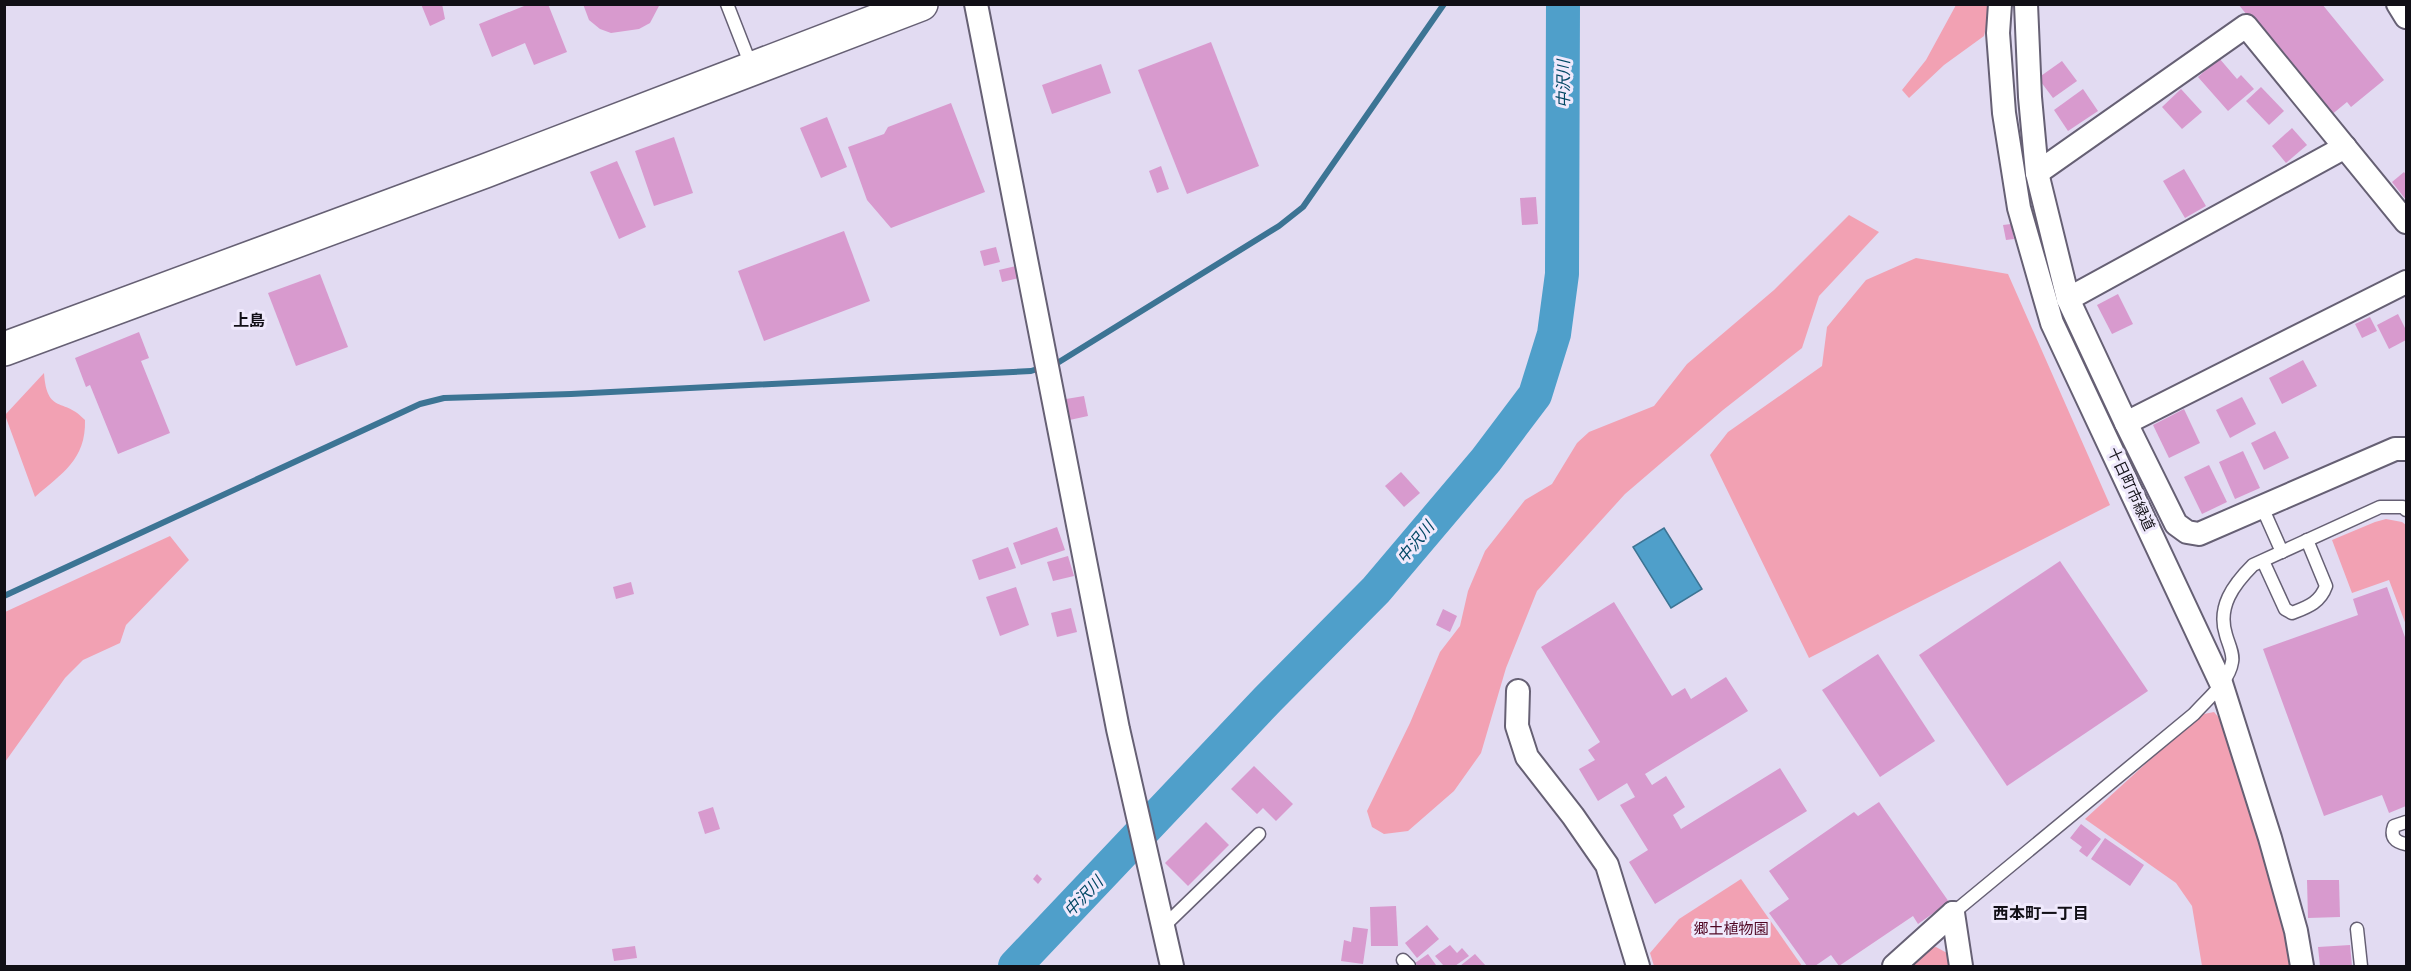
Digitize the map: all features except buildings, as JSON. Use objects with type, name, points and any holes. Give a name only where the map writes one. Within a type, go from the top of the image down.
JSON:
[{"type":"street","points":[[4,349],[465,179],[921,4]]},
{"type":"street","points":[[976,4],[1118,729],[1172,966]]},
{"type":"street","name":"十日町市緑道","points":[[2000,4],[1998,33],[2005,124],[2019,208],[2052,322],[2221,683],[2276,855],[2296,932],[2302,966]]},
{"type":"street","points":[[2026,4],[2030,97],[2037,173],[2068,299],[2176,524],[2187,532],[2199,534],[2395,449],[2406,449]]},
{"type":"street","points":[[2398,4],[2406,17]]},
{"type":"street","points":[[2037,173],[2246,26],[2406,222]]},
{"type":"street","points":[[2068,299],[2345,147]]},
{"type":"street","points":[[2126,423],[2406,282]]},
{"type":"street","points":[[1518,691],[1518,726],[1527,757],[1573,816],[1607,865],[1638,966]]},
{"type":"street","points":[[1894,966],[1953,913]]},
{"type":"street","points":[[1953,913],[1961,966]]},
{"type":"lane","points":[[727,4],[752,69]]},
{"type":"lane","points":[[2262,507],[2282,552]]},
{"type":"lane","points":[[1953,913],[2194,714],[2228,675],[2233,660],[2222,624],[2225,603],[2236,582],[2253,566],[2380,507],[2403,507],[2406,510]]},
{"type":"lane","points":[[2263,561],[2284,609],[2292,613],[2314,604],[2323,596],[2326,586],[2307,540]]},
{"type":"lane","points":[[2406,822],[2394,826],[2392,832],[2393,838],[2399,843],[2406,844]]},
{"type":"lane","points":[[1163,927],[1259,834]]},
{"type":"lane","points":[[2357,929],[2361,966]]},
{"type":"green space","points":[[1956,5],[1991,5],[1984,36],[1944,65],[1909,98],[1902,90],[1926,60]]},
{"type":"green space","points":[[1849,215],[1879,232],[1819,296],[1802,348],[1723,410],[1625,494],[1537,591],[1506,668],[1481,753],[1454,791],[1408,831],[1384,834],[1372,827],[1367,811],[1410,723],[1440,652],[1460,626],[1468,591],[1485,551],[1525,500],[1552,484],[1577,443],[1589,432],[1654,406],[1687,364],[1774,290]]},
{"type":"green space","points":[[1916,258],[2008,274],[2110,505],[1809,658],[1710,455],[1728,432],[1822,366],[1827,327],[1866,280]]},
{"type":"green space","points":[[44,373],[49,395],[53,400],[85,420],[84,434],[77,456],[63,473],[35,497],[5,415]]},
{"type":"green space","points":[[2386,519],[2406,525],[2406,625],[2389,580],[2352,593],[2332,540]]},
{"type":"green space","points":[[170,536],[189,560],[126,625],[120,643],[83,660],[65,678],[5,762],[5,612]]},
{"type":"green space","points":[[2214,712],[2220,719],[2246,787],[2271,870],[2294,966],[2202,966],[2192,906],[2176,883],[2085,819],[2199,715]]},
{"type":"green space","name":"郷土植物園","points":[[1741,879],[1802,966],[1654,966],[1650,953],[1679,919]]},
{"type":"green space","points":[[1936,947],[1947,953],[1949,966],[1911,966],[1930,948]]},
{"type":"water","points":[[1664,528],[1702,589],[1671,608],[1633,547]]},
{"type":"waterway","points":[[4,596],[420,404],[444,398],[571,394],[1031,371],[1059,362],[1279,226],[1303,207],[1444,4]]},
{"type":"waterway","name":"中沢川","points":[[1015,966],[1268,699],[1376,590],[1486,460],[1535,395],[1554,334],[1562,274],[1563,4]]},
{"type":"district","name":"上島","points":[[249,320]]},
{"type":"district","name":"西本町一丁目","points":[[2041,913]]}]
